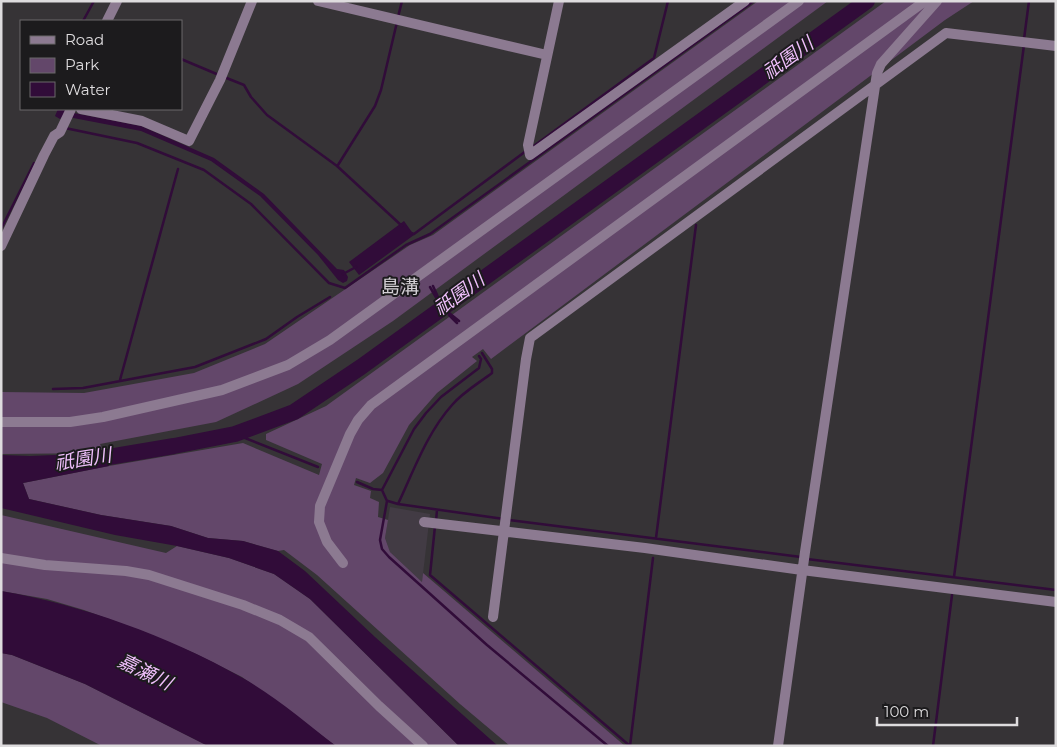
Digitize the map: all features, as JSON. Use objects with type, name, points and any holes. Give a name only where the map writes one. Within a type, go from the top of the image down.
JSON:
[{"type":"street","points":[[108,20],[117,1]]},
{"type":"street","points":[[86,110],[142,121],[189,141],[225,69],[252,1]]},
{"type":"street","points":[[318,1],[547,55]]},
{"type":"street","points":[[559,1],[529,150],[746,1]]},
{"type":"street","points":[[1,422],[70,422],[104,417],[222,390],[288,365],[330,340],[799,1]]},
{"type":"street","points":[[343,563],[326,542],[319,522],[320,506],[350,434],[358,420],[371,405],[925,1]]},
{"type":"street","points":[[778,746],[802,570],[875,84],[880,64],[937,1]]},
{"type":"street","points":[[493,617],[530,338],[946,33],[1056,46]]},
{"type":"street","points":[[1,246],[44,155],[54,136],[60,132],[71,110]]},
{"type":"street","points":[[424,522],[645,548],[1056,602]]},
{"type":"street","points":[[1,558],[37,564],[126,571],[149,575],[243,605],[280,620],[309,637],[423,746]]},
{"type":"shaded area","points":[[390,507],[430,514],[422,582],[390,552],[385,538]]},
{"type":"green space","points":[[758,1],[828,1],[393,321],[298,384],[216,422],[100,444],[104,453],[1,454],[1,392],[84,393],[194,373],[265,344],[410,245],[433,235]]},
{"type":"green space","points":[[886,1],[974,1],[945,20],[491,359],[483,349],[472,357],[477,361],[437,393],[409,425],[383,473],[370,483],[356,478],[354,485],[371,491],[370,498],[379,502],[378,517],[388,520],[385,538],[390,552],[422,582],[423,573],[625,746],[510,746],[460,704],[317,575],[284,550],[278,551],[243,541],[208,538],[171,526],[101,515],[29,499],[23,483],[243,443],[319,475],[322,464],[266,440],[266,434],[326,406]]},
{"type":"green space","points":[[1,515],[166,553],[177,546],[229,558],[274,574],[310,599],[459,746],[336,746],[242,677],[194,653],[84,610],[47,599],[1,591]]},
{"type":"green space","points":[[1,653],[12,655],[85,684],[208,746],[102,746],[47,718],[1,702]]},
{"type":"water","points":[[58,110],[68,110],[74,113],[141,126],[214,158],[264,194],[337,269],[344,270],[348,277],[347,281],[343,283],[338,280],[318,255],[260,196],[211,161],[141,131],[63,116],[60,119],[55,116]]},
{"type":"water","points":[[404,221],[414,235],[359,275],[349,262]]},
{"type":"water","points":[[104,453],[109,466],[23,483],[29,499],[101,515],[171,526],[208,538],[243,541],[278,551],[305,571],[375,637],[498,746],[459,746],[310,599],[274,574],[229,558],[115,535],[1,508],[1,455],[30,456]]},
{"type":"water","name":"嘉瀬川","points":[[1,591],[32,597],[94,614],[155,635],[184,648],[254,684],[336,746],[208,746],[85,684],[12,655],[1,653]]},
{"type":"waterway","points":[[84,20],[94,1]]},
{"type":"waterway","points":[[398,17],[402,1]]},
{"type":"waterway","points":[[531,148],[654,58],[668,1]]},
{"type":"waterway","points":[[65,128],[137,143],[204,170],[251,204],[329,283],[345,288],[406,245],[430,234],[754,1]]},
{"type":"waterway","name":"祇園川","points":[[85,461],[235,434],[294,412],[361,367],[867,1]]},
{"type":"waterway","points":[[1024,39],[1029,1]]},
{"type":"waterway","points":[[338,165],[375,106],[381,90],[397,22]]},
{"type":"waterway","points":[[954,577],[1024,45]]},
{"type":"waterway","points":[[182,59],[219,75]]},
{"type":"waterway","points":[[224,77],[244,85],[251,97],[267,115],[337,166],[402,226]]},
{"type":"waterway","points":[[411,233],[414,234],[526,151]]},
{"type":"waterway","points":[[1,229],[34,163]]},
{"type":"waterway","points":[[120,380],[178,169]]},
{"type":"waterway","points":[[656,538],[696,225]]},
{"type":"waterway","points":[[343,274],[356,267]]},
{"type":"waterway","name":"祇園川","points":[[433,286],[443,308],[459,321]]},
{"type":"waterway","points":[[430,287],[437,299]]},
{"type":"waterway","points":[[53,389],[83,388],[195,367],[266,339],[330,297]]},
{"type":"waterway","points":[[449,315],[457,323]]},
{"type":"waterway","points":[[482,353],[492,369],[492,373],[461,396],[443,416],[422,452],[398,504],[504,519]]},
{"type":"waterway","points":[[382,490],[414,429],[441,397],[479,368],[481,359],[479,356]]},
{"type":"waterway","points":[[235,434],[318,467]]},
{"type":"waterway","points":[[357,482],[373,489],[382,490]]},
{"type":"waterway","points":[[382,490],[387,501],[380,540],[382,549],[389,557],[487,645],[608,746]]},
{"type":"waterway","points":[[388,501],[398,504]]},
{"type":"waterway","points":[[436,521],[437,510]]},
{"type":"waterway","points":[[509,520],[801,557]]},
{"type":"waterway","points":[[435,526],[430,575],[630,746]]},
{"type":"waterway","points":[[630,746],[653,558]]},
{"type":"waterway","points":[[807,559],[1056,590]]},
{"type":"waterway","points":[[933,746],[952,595]]},
{"type":"district","name":"島溝","points":[[400,286]]}]
